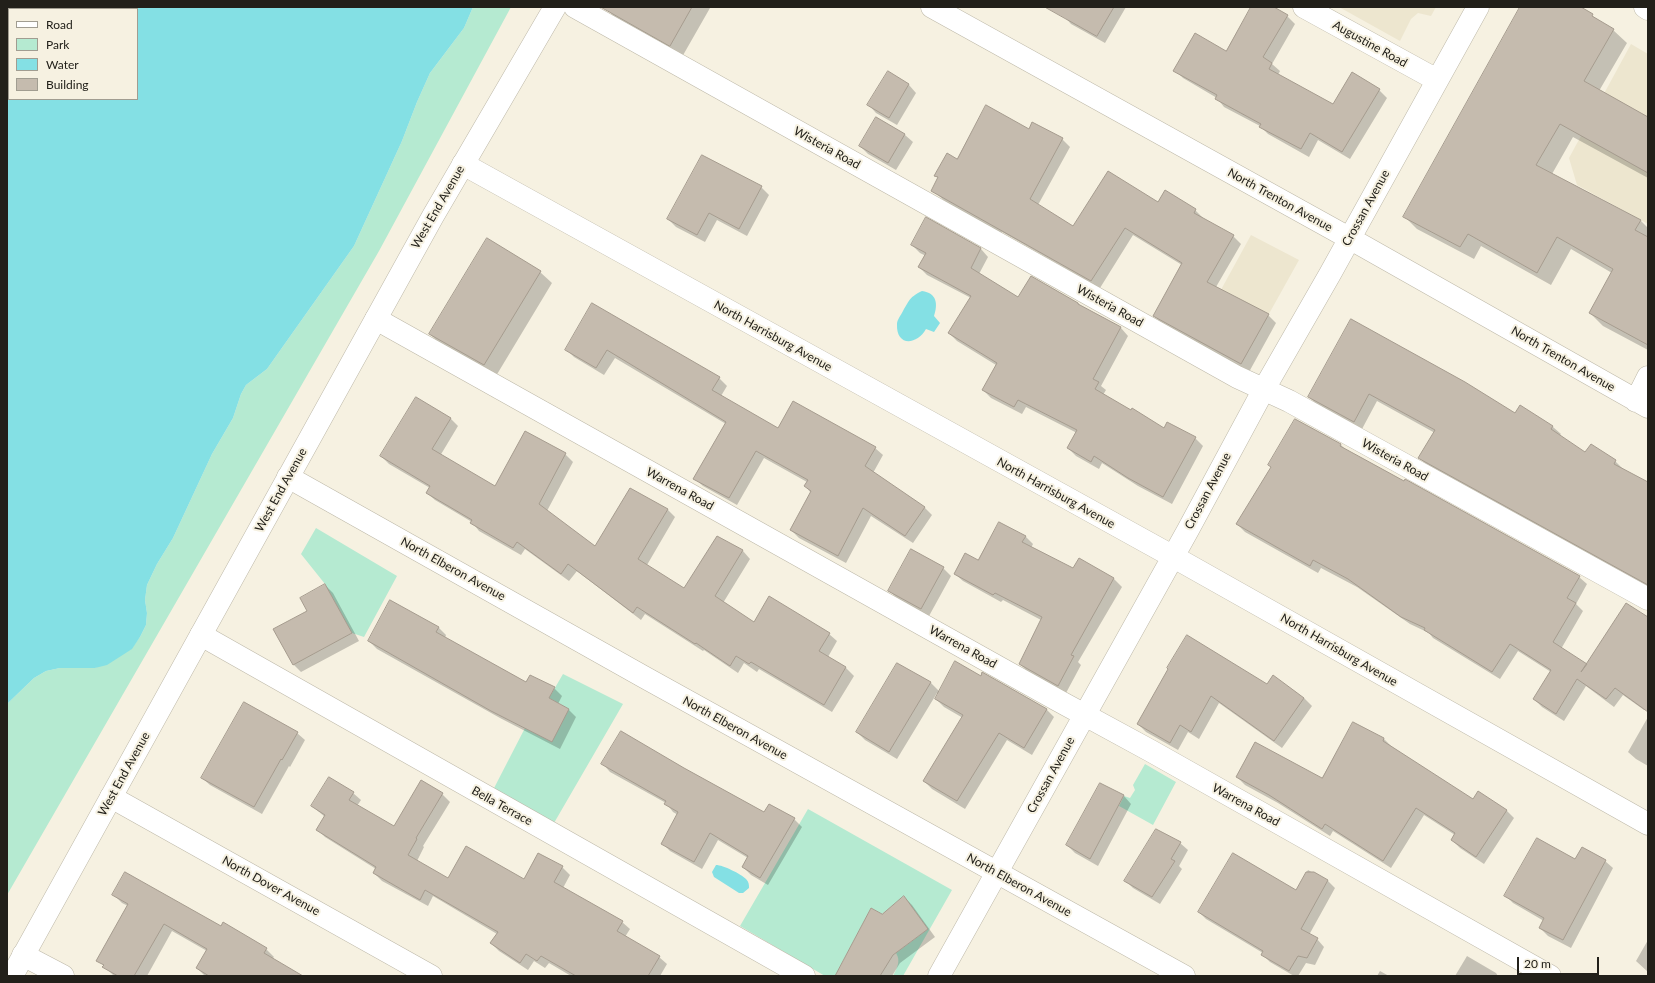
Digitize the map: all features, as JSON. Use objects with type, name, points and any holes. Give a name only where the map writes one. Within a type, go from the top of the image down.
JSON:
[{"type":"main road","name":"West End Avenue","points":[[12,976],[376,319],[463,164],[554,7]]},
{"type":"main road","name":"Wisteria Road","points":[[575,7],[1223,370],[1289,401],[1648,599]]},
{"type":"main road","name":"North Trenton Avenue","points":[[932,7],[1349,238],[1642,404]]},
{"type":"main road","name":"Augustine Road","points":[[1304,7],[1437,80]]},
{"type":"main road","name":"Crossan Avenue","points":[[939,976],[998,873],[1172,556],[1188,530],[1264,389],[1478,7]]},
{"type":"main road","name":"North Harrisburg Avenue","points":[[463,164],[1172,556],[1648,824]]},
{"type":"main road","name":"Warrena Road","points":[[376,319],[1085,714],[1550,976]]},
{"type":"main road","points":[[1642,404],[1648,377]]},
{"type":"main road","name":"North Elberon Avenue","points":[[288,477],[1184,976]]},
{"type":"main road","name":"Bella Terrace","points":[[201,635],[804,976]]},
{"type":"main road","name":"North Dover Avenue","points":[[111,797],[431,976]]},
{"type":"main road","points":[[24,955],[63,976]]},
{"type":"shaded area","points":[[1339,7],[1436,7],[1431,16],[1418,13],[1411,19],[1400,41]]},
{"type":"shaded area","points":[[1631,44],[1648,54],[1648,224],[1577,185],[1569,158]]},
{"type":"shaded area","points":[[1251,235],[1299,260],[1241,364],[1194,339]]},
{"type":"green space","points":[[473,7],[511,7],[379,251],[7,895],[7,704],[34,678],[46,671],[60,668],[95,668],[131,649],[140,637],[146,625],[147,613],[145,600],[147,585],[157,564],[173,538],[212,454],[233,418],[241,394],[246,385],[267,369],[354,246],[402,141],[430,73],[464,28]]},
{"type":"green space","points":[[316,528],[397,576],[364,637],[352,633],[325,584],[301,554]]},
{"type":"green space","points":[[563,674],[623,704],[554,823],[492,792],[525,728],[569,709],[549,698]]},
{"type":"green space","points":[[1145,764],[1176,782],[1153,825],[1119,806],[1124,796],[1130,798],[1135,790],[1133,785]]},
{"type":"green space","points":[[808,809],[952,890],[903,976],[893,976],[898,962],[896,953],[928,929],[904,896],[882,914],[871,908],[836,974],[838,976],[825,976],[740,926]]},
{"type":"water","points":[[7,7],[473,7],[464,28],[430,73],[402,141],[354,246],[267,369],[246,385],[241,394],[233,418],[212,454],[173,538],[157,564],[147,585],[145,600],[147,613],[146,625],[140,637],[132,649],[107,665],[95,668],[60,668],[46,671],[34,678],[7,704]]},
{"type":"water","points":[[922,291],[931,294],[935,300],[936,307],[934,316],[940,323],[934,332],[926,329],[913,341],[903,340],[898,331],[898,321],[911,299]]},
{"type":"water","points":[[716,865],[727,868],[744,877],[748,881],[749,888],[743,893],[739,893],[714,877],[712,872]]},
{"type":"building","points":[[601,7],[692,7],[670,46]]},
{"type":"building","points":[[1045,7],[1114,7],[1097,36]]},
{"type":"building","points":[[1251,7],[1274,7],[1288,15],[1263,57],[1272,63],[1269,69],[1333,104],[1352,72],[1380,89],[1342,152],[1310,133],[1301,149],[1259,127],[1261,124],[1215,99],[1217,95],[1173,71],[1195,33],[1226,51]]},
{"type":"building","points":[[1520,7],[1581,7],[1593,14],[1592,16],[1614,29],[1584,81],[1648,117],[1648,173],[1560,124],[1536,165],[1641,220],[1635,230],[1648,237],[1648,345],[1589,313],[1613,269],[1557,237],[1537,273],[1468,234],[1460,247],[1403,217]]},
{"type":"building","points":[[888,71],[909,84],[889,118],[867,105]]},
{"type":"building","points":[[986,105],[1029,129],[1032,122],[1063,138],[1030,199],[1073,226],[1108,171],[1158,202],[1165,190],[1196,209],[1194,213],[1234,235],[1207,282],[1269,314],[1241,364],[1153,316],[1182,263],[1125,228],[1091,281],[931,191],[938,177],[934,176],[947,153],[957,159]]},
{"type":"building","points":[[876,117],[905,134],[888,163],[859,146]]},
{"type":"building","points":[[702,155],[762,186],[739,229],[709,213],[697,235],[667,219]]},
{"type":"building","points":[[926,217],[981,248],[971,268],[1018,297],[1031,276],[1121,327],[1093,379],[1099,382],[1095,389],[1131,410],[1132,408],[1164,428],[1167,422],[1196,437],[1163,497],[1128,478],[1094,456],[1091,462],[1067,448],[1077,430],[1018,400],[1014,407],[982,390],[997,363],[948,333],[971,296],[918,267],[926,253],[911,245]]},
{"type":"building","points":[[487,238],[541,271],[484,365],[429,334]]},
{"type":"building","points":[[592,303],[720,377],[712,390],[778,428],[793,401],[876,447],[865,466],[925,507],[905,536],[863,508],[838,556],[790,530],[811,491],[804,486],[808,480],[756,451],[729,498],[693,479],[726,422],[607,350],[596,368],[565,350]]},
{"type":"building","points":[[1351,319],[1465,382],[1515,413],[1520,405],[1553,426],[1551,429],[1585,452],[1591,444],[1616,460],[1614,464],[1648,482],[1648,585],[1418,458],[1435,430],[1369,394],[1354,422],[1308,397]]},
{"type":"building","points":[[416,397],[451,418],[432,449],[495,486],[525,431],[566,453],[539,504],[595,546],[630,488],[668,509],[638,559],[684,588],[717,536],[743,550],[715,596],[754,622],[769,596],[830,633],[819,651],[846,667],[824,705],[751,662],[749,664],[736,656],[730,666],[696,643],[695,644],[637,607],[633,613],[568,564],[561,574],[517,542],[513,548],[470,523],[472,520],[426,493],[430,486],[380,456]]},
{"type":"building","points":[[1295,419],[1341,444],[1340,446],[1404,481],[1405,479],[1580,576],[1567,598],[1576,603],[1553,642],[1586,664],[1626,603],[1648,617],[1648,712],[1615,688],[1606,699],[1577,679],[1556,714],[1533,699],[1551,670],[1510,644],[1492,672],[1424,630],[1425,628],[1401,617],[1348,579],[1313,560],[1310,566],[1236,524],[1271,467],[1268,465]]},
{"type":"building","points":[[999,522],[1026,536],[1022,542],[1073,568],[1079,558],[1114,578],[1071,655],[1074,656],[1058,686],[1019,664],[1042,617],[995,593],[993,595],[954,574],[965,553],[978,560]]},
{"type":"building","points":[[911,549],[944,567],[921,609],[888,591]]},
{"type":"building","points":[[325,584],[352,633],[293,665],[273,629],[307,611],[300,598]]},
{"type":"building","points":[[390,600],[439,627],[436,632],[526,682],[530,675],[555,687],[549,698],[569,709],[552,742],[491,711],[368,641]]},
{"type":"building","points":[[1187,635],[1267,684],[1273,675],[1304,698],[1274,741],[1211,696],[1191,732],[1180,725],[1170,743],[1137,724],[1168,669],[1167,668]]},
{"type":"building","points":[[955,661],[981,676],[982,672],[1047,709],[1024,748],[999,733],[957,801],[923,781],[963,715],[935,699]]},
{"type":"building","points":[[897,663],[931,682],[889,752],[856,732]]},
{"type":"building","points":[[244,702],[298,732],[254,807],[201,778]]},
{"type":"building","points":[[1353,722],[1384,738],[1383,741],[1473,799],[1478,791],[1507,810],[1476,857],[1451,840],[1455,833],[1416,808],[1383,861],[1325,824],[1322,829],[1269,795],[1236,777],[1255,742],[1322,778]]},
{"type":"building","points":[[621,731],[764,812],[769,804],[795,818],[760,878],[742,867],[748,856],[710,833],[694,862],[661,844],[678,812],[664,804],[666,801],[601,764]]},
{"type":"building","points":[[329,777],[354,792],[349,800],[394,826],[421,780],[443,793],[416,838],[417,839],[408,855],[448,878],[466,846],[524,879],[538,853],[563,866],[554,882],[623,921],[617,931],[660,956],[648,976],[576,976],[541,956],[537,961],[526,954],[520,963],[490,943],[498,932],[425,890],[420,900],[373,873],[376,867],[316,830],[325,815],[311,806]]},
{"type":"building","points":[[1100,783],[1124,795],[1090,859],[1066,845]]},
{"type":"building","points":[[1156,829],[1181,842],[1171,859],[1175,861],[1152,897],[1124,881]]},
{"type":"building","points":[[1537,838],[1575,859],[1582,847],[1606,860],[1563,940],[1539,928],[1544,918],[1504,896]]},
{"type":"building","points":[[1233,853],[1296,890],[1306,872],[1314,872],[1328,880],[1301,929],[1318,938],[1307,958],[1298,956],[1289,971],[1261,955],[1263,951],[1198,912]]},
{"type":"building","points":[[125,872],[221,926],[223,922],[267,948],[264,953],[303,976],[209,976],[196,968],[207,949],[164,924],[134,976],[118,976],[102,967],[104,965],[96,961],[128,904],[112,895]]},
{"type":"building","points":[[904,896],[928,929],[893,955],[880,976],[835,976],[871,908],[882,914]]}]
